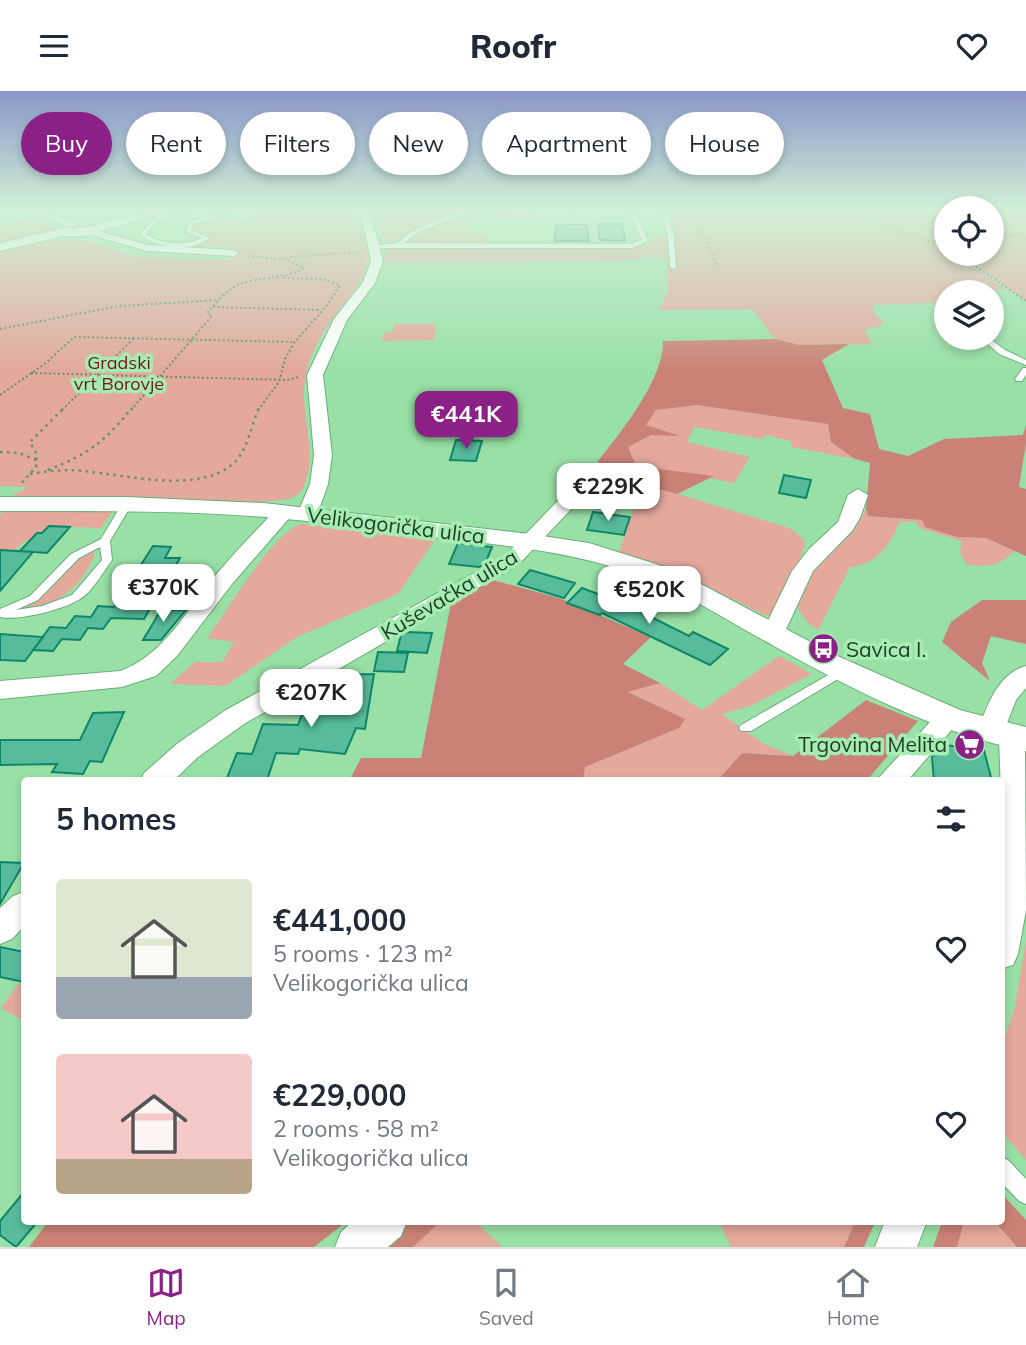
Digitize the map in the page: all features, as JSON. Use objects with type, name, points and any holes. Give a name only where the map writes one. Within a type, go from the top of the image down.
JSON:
[{"type":"street","points":[[0,690],[122,679],[147,670],[169,650],[224,579],[296,513],[319,484],[323,455],[315,375],[341,319],[362,295],[376,264]]},
{"type":"street","name":"Kuševačka ulica","points":[[158,777],[188,750],[235,717],[512,560],[594,474]]},
{"type":"street","points":[[774,633],[806,566],[824,544],[850,522],[858,495]]},
{"type":"street","name":"Velikogorička ulica","points":[[1,505],[127,505],[296,513],[530,541],[589,551],[650,571],[844,670],[949,718],[1010,736]]},
{"type":"street","points":[[1005,932],[1017,867],[1018,814],[1010,736],[1001,701],[1014,683],[1026,674]]},
{"type":"street","points":[[894,777],[949,718]]},
{"type":"street","points":[[0,929],[21,909]]},
{"type":"street","points":[[356,1247],[381,1225]]},
{"type":"street","points":[[896,1247],[904,1225]]},
{"type":"lane","points":[[1000,350],[1026,363]]},
{"type":"lane","points":[[1019,379],[1026,370]]},
{"type":"lane","points":[[0,614],[34,598],[75,556],[105,541],[127,505]]},
{"type":"lane","points":[[0,614],[44,609],[65,602],[83,591],[107,560],[105,541]]},
{"type":"lane","points":[[746,728],[844,670]]},
{"type":"lane","points":[[1005,1171],[1026,1194]]},
{"type":"path","points":[[48,470],[104,441],[212,316],[207,313],[219,300],[237,286],[292,274],[304,268],[296,264]]},
{"type":"path","points":[[975,266],[1026,301]]},
{"type":"path","points":[[30,474],[48,470],[99,471],[181,482],[218,474],[235,463],[261,406],[279,380],[282,366],[294,342],[339,288],[337,283],[307,278],[265,280]]},
{"type":"path","points":[[0,329],[119,306],[219,300]]},
{"type":"path","points":[[213,307],[329,310]]},
{"type":"path","points":[[0,395],[52,358],[74,337],[294,342]]},
{"type":"path","points":[[1,505],[38,464],[37,455],[30,442],[134,338]]},
{"type":"path","points":[[30,373],[279,380],[299,377]]},
{"type":"path","points":[[0,452],[19,453],[36,460]]},
{"type":"green space","name":"Gradski vrt Borovje","points":[[0,264],[367,264],[353,292],[323,333],[308,366],[304,404],[309,463],[301,492],[290,499],[260,502],[12,498],[28,487],[0,486]]},
{"type":"green space","points":[[668,264],[934,264],[974,266],[992,280],[934,280],[934,303],[872,305],[875,315],[883,321],[880,326],[864,330],[872,344],[800,345],[775,339],[752,309],[659,310],[668,290]]},
{"type":"green space","points":[[1026,264],[1026,301],[1004,286],[1004,280],[996,280],[976,266],[1004,266]]},
{"type":"green space","points":[[395,324],[436,324],[434,340],[382,341],[383,333],[392,332]]},
{"type":"green space","points":[[697,405],[829,424],[831,442],[855,459],[792,447],[791,441],[766,435],[762,439],[694,427],[687,442],[750,457],[734,483],[710,478],[712,476],[636,467],[627,447],[651,435],[676,435],[645,425],[656,410]]},
{"type":"green space","points":[[642,483],[789,528],[800,536],[805,543],[796,573],[777,610],[769,616],[726,596],[618,556]]},
{"type":"green space","points":[[866,509],[868,516],[923,520],[957,537],[986,538],[1014,551],[1004,560],[992,565],[966,564],[960,552],[962,541],[920,528],[915,521],[899,523],[891,539],[875,558],[850,567],[818,630],[807,622],[797,607],[808,574],[853,532]]},
{"type":"green space","points":[[4,510],[113,511],[101,528],[49,526],[29,542],[24,541],[15,551],[0,550],[0,515]]},
{"type":"green space","points":[[302,524],[436,538],[398,594],[297,637],[225,686],[170,684],[195,662],[222,662],[234,642],[207,638],[264,557],[277,542]]},
{"type":"green space","points":[[92,550],[95,553],[91,564],[69,591],[49,603],[26,608],[71,561]]},
{"type":"green space","points":[[779,656],[812,674],[750,706],[722,714],[764,744],[793,756],[742,753],[721,777],[583,777],[584,767],[679,728],[684,719],[627,691],[660,683],[702,710]]},
{"type":"green space","points":[[1026,940],[1026,1160],[1005,1136],[1005,1038],[1015,1006]]},
{"type":"green space","points":[[18,984],[21,984],[21,1019],[1,1008]]},
{"type":"green space","points":[[436,1225],[479,1225],[502,1247],[413,1247]]},
{"type":"green space","points":[[720,1225],[854,1225],[844,1247],[731,1247]]},
{"type":"green space","points":[[963,1225],[998,1225],[1017,1247],[957,1247]]},
{"type":"shaded area","points":[[775,339],[800,345],[849,344],[822,360],[843,408],[870,414],[879,449],[908,456],[944,439],[1023,435],[1026,424],[1019,487],[1026,489],[1026,556],[986,538],[957,537],[925,527],[922,520],[868,516],[866,509],[870,463],[855,459],[831,442],[828,424],[697,405],[656,410],[646,425],[680,436],[651,435],[628,447],[636,466],[714,476],[677,494],[600,472],[598,461],[649,388],[661,356],[663,341]]},
{"type":"shaded area","points":[[493,580],[559,598],[651,637],[623,664],[660,683],[628,692],[685,719],[679,728],[585,767],[583,777],[351,777],[361,758],[421,758],[451,603]]},
{"type":"shaded area","points":[[982,600],[1026,600],[1026,644],[991,636],[982,663],[990,681],[942,642],[951,622]]},
{"type":"shaded area","points":[[866,700],[918,721],[870,777],[721,777],[742,753],[793,756]]},
{"type":"shaded area","points":[[1005,1197],[1026,1220],[1026,1247],[1017,1247],[998,1225],[1005,1225]]},
{"type":"shaded area","points":[[46,1225],[342,1225],[314,1247],[29,1247]]},
{"type":"shaded area","points":[[403,1225],[437,1225],[413,1247],[376,1247]]},
{"type":"shaded area","points":[[854,1225],[874,1225],[864,1247],[844,1247]]},
{"type":"shaded area","points":[[941,1225],[963,1225],[957,1247],[933,1247]]},
{"type":"building","points":[[456,440],[482,441],[476,461],[450,460]]},
{"type":"building","points":[[784,475],[811,480],[806,498],[779,493]]},
{"type":"building","points":[[593,512],[630,517],[624,535],[587,530]]},
{"type":"building","points":[[49,526],[70,527],[47,553],[20,551],[37,533],[42,533]]},
{"type":"building","points":[[458,543],[492,547],[485,564],[479,567],[449,564]]},
{"type":"building","points":[[153,546],[171,547],[165,558],[180,558],[144,619],[111,618],[103,629],[88,628],[80,640],[62,639],[53,651],[33,650],[50,627],[66,628],[75,616],[91,617],[98,606],[114,607]]},
{"type":"building","points":[[0,550],[33,552],[0,591]]},
{"type":"building","points":[[530,570],[575,583],[564,598],[518,584]]},
{"type":"building","points":[[582,588],[627,605],[689,636],[693,632],[728,649],[710,665],[602,613],[600,615],[567,603]]},
{"type":"building","points":[[161,610],[186,610],[161,640],[143,640]]},
{"type":"building","points":[[407,632],[432,633],[427,653],[397,651],[401,635]]},
{"type":"building","points":[[0,634],[43,637],[25,661],[0,660]]},
{"type":"building","points":[[378,652],[408,653],[404,672],[374,671]]},
{"type":"building","points":[[374,674],[365,729],[356,728],[345,754],[300,749],[298,754],[276,753],[268,777],[227,777],[237,753],[252,754],[263,724],[298,725],[307,700],[334,701],[340,675]]},
{"type":"building","points":[[124,712],[102,762],[90,761],[83,774],[52,772],[57,764],[0,765],[0,740],[80,740],[93,713]]},
{"type":"building","points":[[960,738],[982,743],[991,777],[934,777],[932,757],[943,744],[962,748]]},
{"type":"building","points":[[0,862],[21,863],[21,868],[0,904]]},
{"type":"building","points":[[0,947],[21,951],[21,981],[0,977]]},
{"type":"building","points":[[21,1196],[21,1225],[35,1225],[16,1247],[0,1235],[0,1221]]},
{"type":"place","name":"Savica I.","points":[[823,649]]},
{"type":"place","name":"Trgovina Melita","points":[[970,744]]}]
